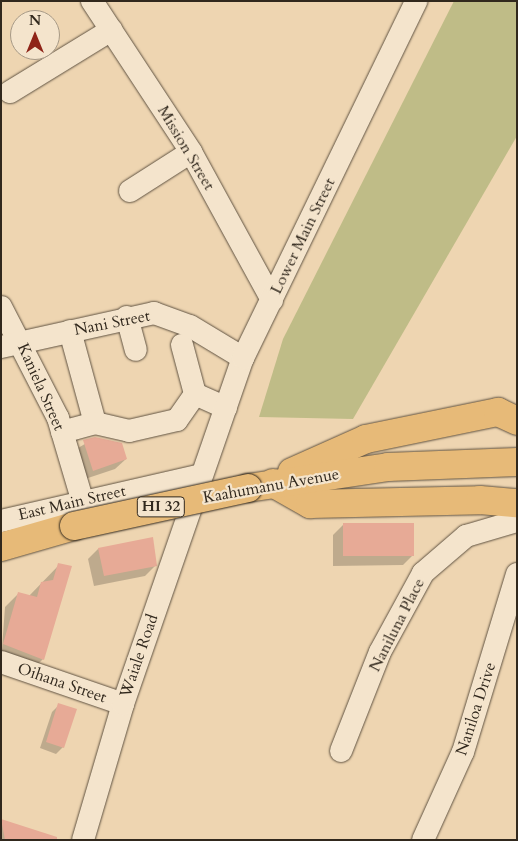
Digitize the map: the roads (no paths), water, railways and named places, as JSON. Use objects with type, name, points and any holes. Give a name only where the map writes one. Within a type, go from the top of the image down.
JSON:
[{"type":"main road","points":[[261,485],[366,439],[498,412],[517,421]]},
{"type":"main road","name":"Kaahumanu Avenue","points":[[1,547],[74,526],[261,485],[388,467],[517,462]]},
{"type":"main road","points":[[261,485],[310,504],[480,500],[517,503]]},
{"type":"street","name":"Mission Street","points":[[92,1],[191,152],[272,300]]},
{"type":"street","name":"Lower Main Street","points":[[202,475],[243,358],[416,1]]},
{"type":"street","points":[[10,92],[111,30]]},
{"type":"street","points":[[130,191],[191,152]]},
{"type":"street","name":"Kaniela Street","points":[[1,307],[11,344],[62,432],[82,499]]},
{"type":"street","name":"Nani Street","points":[[11,344],[128,317],[163,314],[243,358]]},
{"type":"street","points":[[128,317],[136,350]]},
{"type":"street","points":[[70,331],[95,422]]},
{"type":"street","points":[[62,432],[95,422],[129,431],[177,420],[195,394],[182,345]]},
{"type":"street","points":[[195,394],[226,408]]},
{"type":"street","name":"East Main Street","points":[[1,520],[82,499],[202,475]]},
{"type":"street","name":"Waiale Road","points":[[83,840],[123,704],[202,475]]},
{"type":"street","name":"Naniluna Place","points":[[341,751],[380,652],[423,574],[466,536],[517,521]]},
{"type":"street","name":"Naniloa Drive","points":[[423,840],[463,752],[510,615],[517,574]]},
{"type":"street","name":"Oihana Street","points":[[1,662],[123,704]]}]
